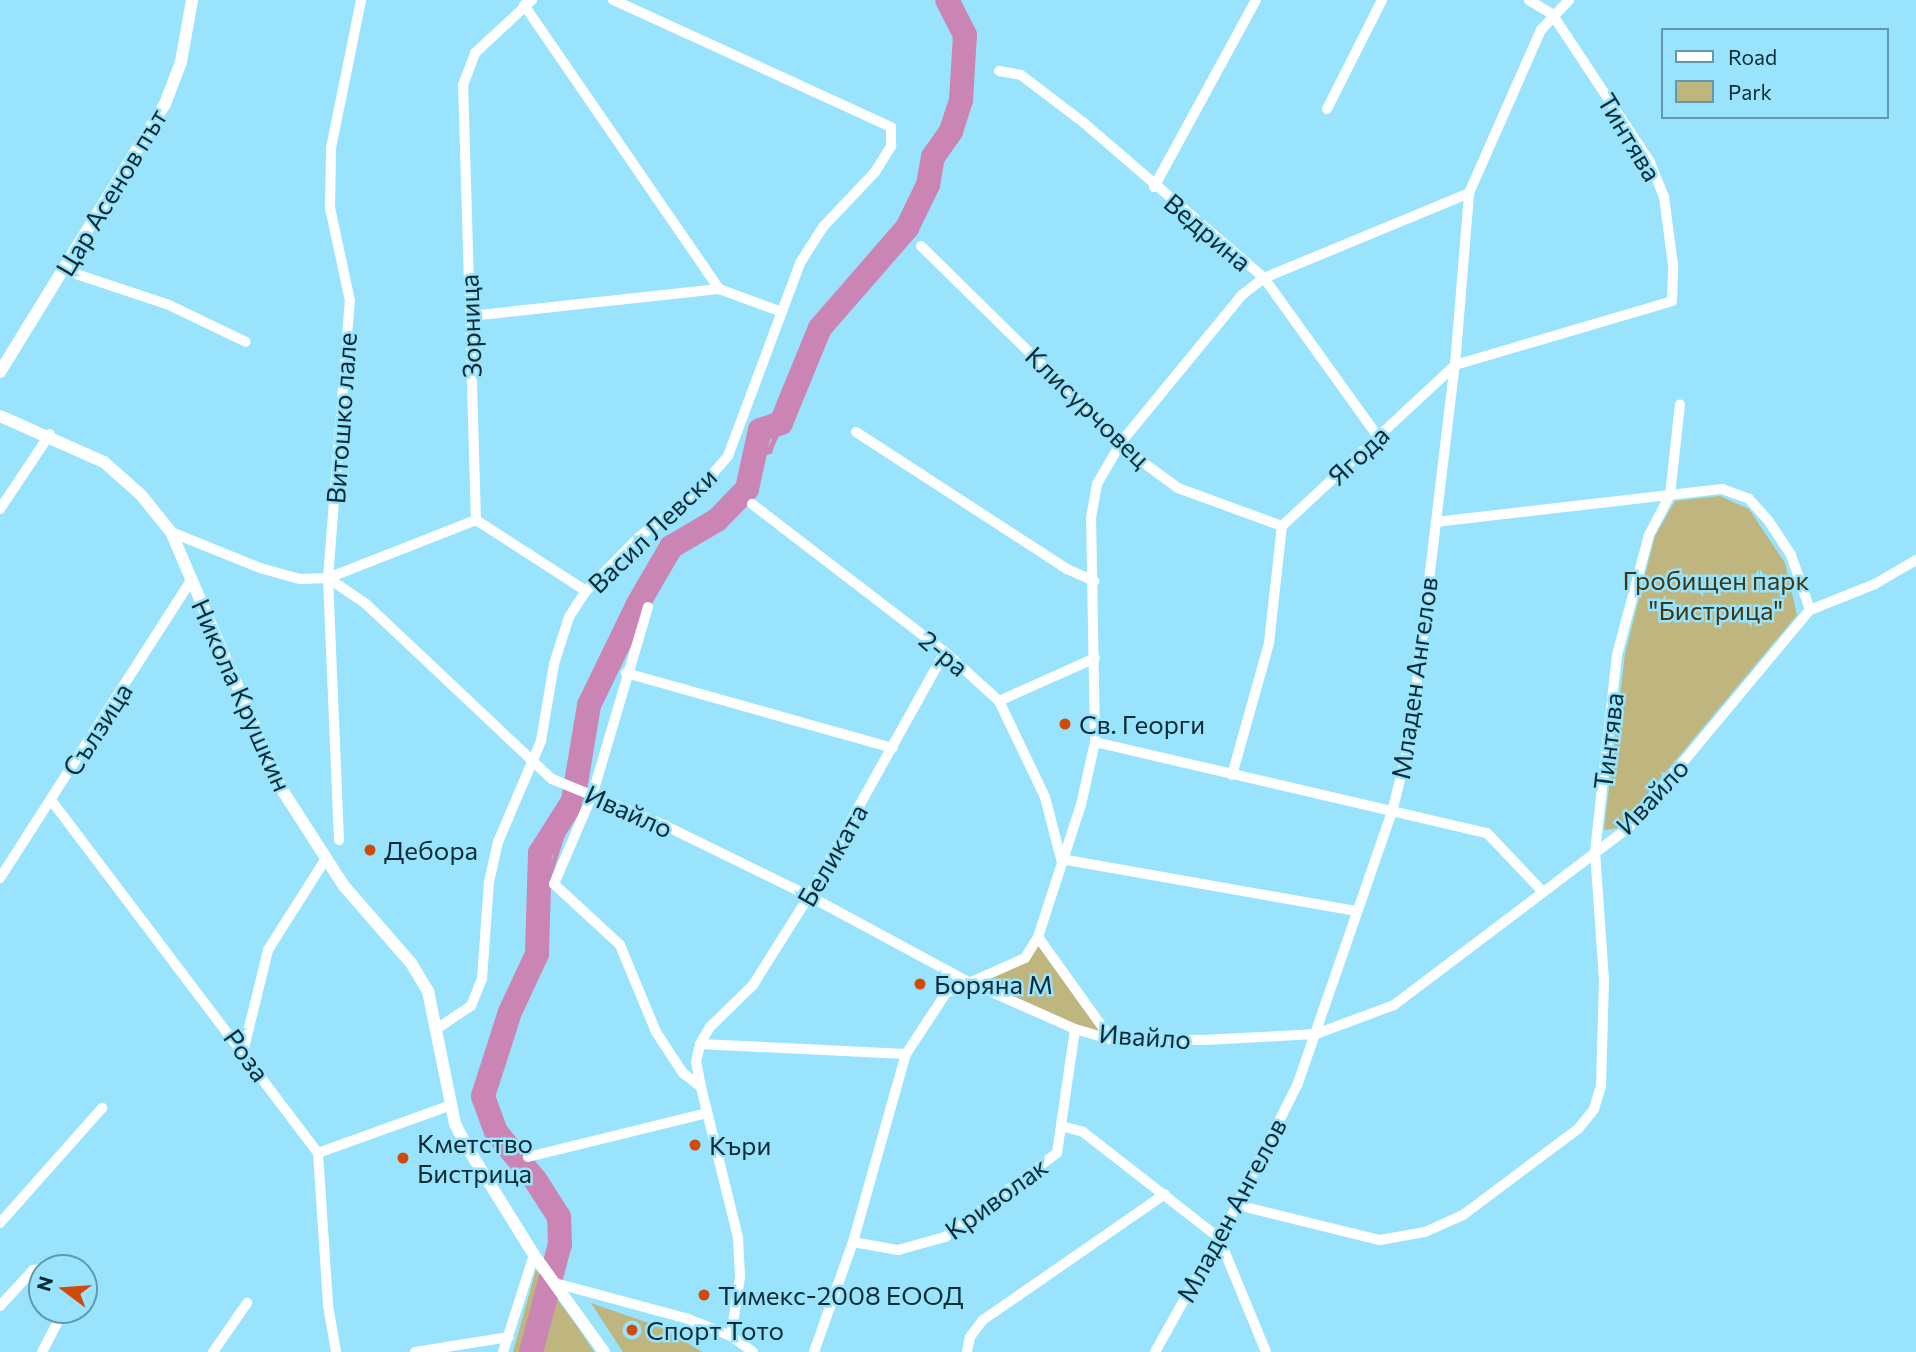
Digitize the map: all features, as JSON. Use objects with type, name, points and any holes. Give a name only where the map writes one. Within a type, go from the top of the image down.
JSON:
[{"type":"street","name":"Цар Асенов път","points":[[0,372],[165,104],[181,62],[192,0]]},
{"type":"street","name":"Витошко лале","points":[[339,840],[328,578],[350,301],[330,208],[331,148],[360,0]]},
{"type":"street","name":"Васил Левски","points":[[438,1028],[471,1006],[482,979],[489,881],[498,842],[534,761],[554,664],[569,617],[586,591],[639,537],[696,493],[728,457],[751,405],[779,311],[823,227],[876,172],[891,146],[891,127],[613,0]]},
{"type":"street","points":[[1154,187],[1256,0]]},
{"type":"street","points":[[1326,109],[1382,0]]},
{"type":"street","name":"Тинтява","points":[[1529,0],[1552,14],[1650,162],[1664,197],[1673,265],[1672,301]]},
{"type":"street","points":[[1552,14],[1569,0]]},
{"type":"street","points":[[528,3],[719,289]]},
{"type":"street","name":"Зорница","points":[[476,520],[463,85],[475,53],[528,3]]},
{"type":"street","name":"Младен Ангелов","points":[[1155,1352],[1237,1205],[1298,1083],[1355,911],[1393,808],[1410,740],[1455,365],[1469,193],[1552,14]]},
{"type":"street","name":"Ведрина","points":[[999,71],[1021,75],[1084,122],[1154,187],[1264,278],[1377,435]]},
{"type":"street","points":[[814,1352],[853,1242],[906,1054],[946,993],[1025,958],[1038,937],[1060,859],[1081,805],[1095,742],[1091,518],[1097,484],[1122,441],[1242,295],[1264,278],[1469,193]]},
{"type":"street","name":"Клисурчовец","points":[[921,246],[1122,441],[1178,488],[1282,526]]},
{"type":"street","points":[[64,270],[169,305],[246,342]]},
{"type":"street","points":[[470,316],[719,289],[779,311]]},
{"type":"street","name":"Ягода","points":[[1282,526],[1455,365],[1672,301]]},
{"type":"street","name":"Тинтява","points":[[1237,1205],[1380,1240],[1425,1233],[1463,1216],[1578,1129],[1594,1109],[1601,1086],[1604,980],[1595,851],[1618,655],[1649,535],[1670,495],[1680,405]]},
{"type":"street","name":"Никола Крушкин","points":[[0,416],[50,435],[104,462],[141,495],[171,532],[246,715],[281,788],[325,860],[411,963],[428,991],[438,1028],[451,1105],[470,1152],[536,1258],[604,1352]]},
{"type":"street","points":[[856,432],[1067,569],[1094,581]]},
{"type":"street","points":[[0,509],[50,435]]},
{"type":"street","points":[[1436,522],[1722,489],[1749,499],[1791,555],[1810,610]]},
{"type":"street","name":"2-ра","points":[[752,504],[945,652],[999,701],[1045,797],[1060,859]]},
{"type":"street","points":[[171,532],[260,568],[300,579],[328,578],[476,520],[586,591]]},
{"type":"street","points":[[1232,775],[1269,643],[1282,526]]},
{"type":"street","name":"Ивайло","points":[[328,578],[366,604],[552,779],[593,793],[809,895],[969,982],[1075,1029],[1111,1039],[1203,1040],[1316,1034],[1394,1005],[1629,828],[1810,610],[1875,584],[1916,560]]},
{"type":"street","name":"Сълзица","points":[[0,878],[192,579]]},
{"type":"street","name":"Васил Левски","points":[[648,607],[626,673],[593,793],[554,884],[620,945],[656,1032],[683,1073],[701,1087]]},
{"type":"street","name":"Беликата","points":[[701,1044],[710,1027],[753,985],[809,895],[945,652]]},
{"type":"street","points":[[999,701],[1095,658]]},
{"type":"street","points":[[626,673],[893,748]]},
{"type":"street","points":[[1095,742],[1232,775],[1393,808],[1487,833],[1542,891]]},
{"type":"street","name":"Роза","points":[[51,800],[244,1048],[318,1153]]},
{"type":"street","points":[[1060,859],[1355,911]]},
{"type":"street","points":[[244,1048],[268,950],[325,860]]},
{"type":"street","points":[[1038,937],[1111,1039]]},
{"type":"street","name":"Криволак","points":[[853,1242],[898,1251],[945,1237],[1057,1153],[1075,1029]]},
{"type":"street","points":[[731,1335],[740,1277],[738,1238],[696,1062],[701,1044],[906,1054]]},
{"type":"street","points":[[336,1352],[328,1305],[318,1153],[451,1105]]},
{"type":"street","points":[[0,1223],[102,1108]]},
{"type":"street","points":[[528,1157],[707,1113]]},
{"type":"street","points":[[1061,1126],[1083,1132],[1219,1238],[1266,1352]]},
{"type":"street","points":[[967,1352],[970,1337],[983,1320],[1165,1194]]},
{"type":"street","points":[[503,1352],[536,1258]]},
{"type":"street","points":[[0,1306],[28,1275]]},
{"type":"street","points":[[555,1283],[688,1319],[731,1335],[753,1352]]},
{"type":"street","points":[[213,1352],[247,1303]]},
{"type":"street","points":[[43,1352],[57,1324]]},
{"type":"street","points":[[415,1352],[509,1337]]},
{"type":"green space","name":"Гробищен парк \"Бистрица\"","points":[[1720,496],[1749,509],[1785,563],[1797,615],[1619,828],[1604,830],[1625,654],[1655,536],[1675,501]]},
{"type":"green space","points":[[1038,937],[1111,1039],[969,982],[1025,958]]},
{"type":"green space","points":[[536,1270],[579,1329],[594,1352],[513,1352]]},
{"type":"green space","points":[[591,1303],[663,1328],[702,1352],[623,1352]]},
{"type":"waterway","points":[[531,1352],[560,1244],[559,1217],[536,1181],[496,1132],[483,1096],[510,1012],[537,954],[540,853],[573,801],[589,705],[638,604],[671,547],[717,520],[747,489],[760,430],[781,423],[820,328],[907,228],[928,185],[933,157],[951,131],[961,100],[965,35],[947,0]]},
{"type":"waterway","points":[[752,456],[769,451],[781,423]]},
{"type":"waterway","points":[[539,906],[573,801]]},
{"type":"place","name":"Св. Георги","points":[[1065,724]]},
{"type":"place","name":"Дебора","points":[[370,850]]},
{"type":"place","name":"Боряна М","points":[[920,984]]},
{"type":"place","name":"Къри","points":[[695,1145]]},
{"type":"place","name":"Кметство Бистрица","points":[[403,1158]]},
{"type":"place","name":"Тимекс-2008 ЕООД","points":[[704,1295]]},
{"type":"place","name":"Спорт Тото","points":[[632,1330]]}]
